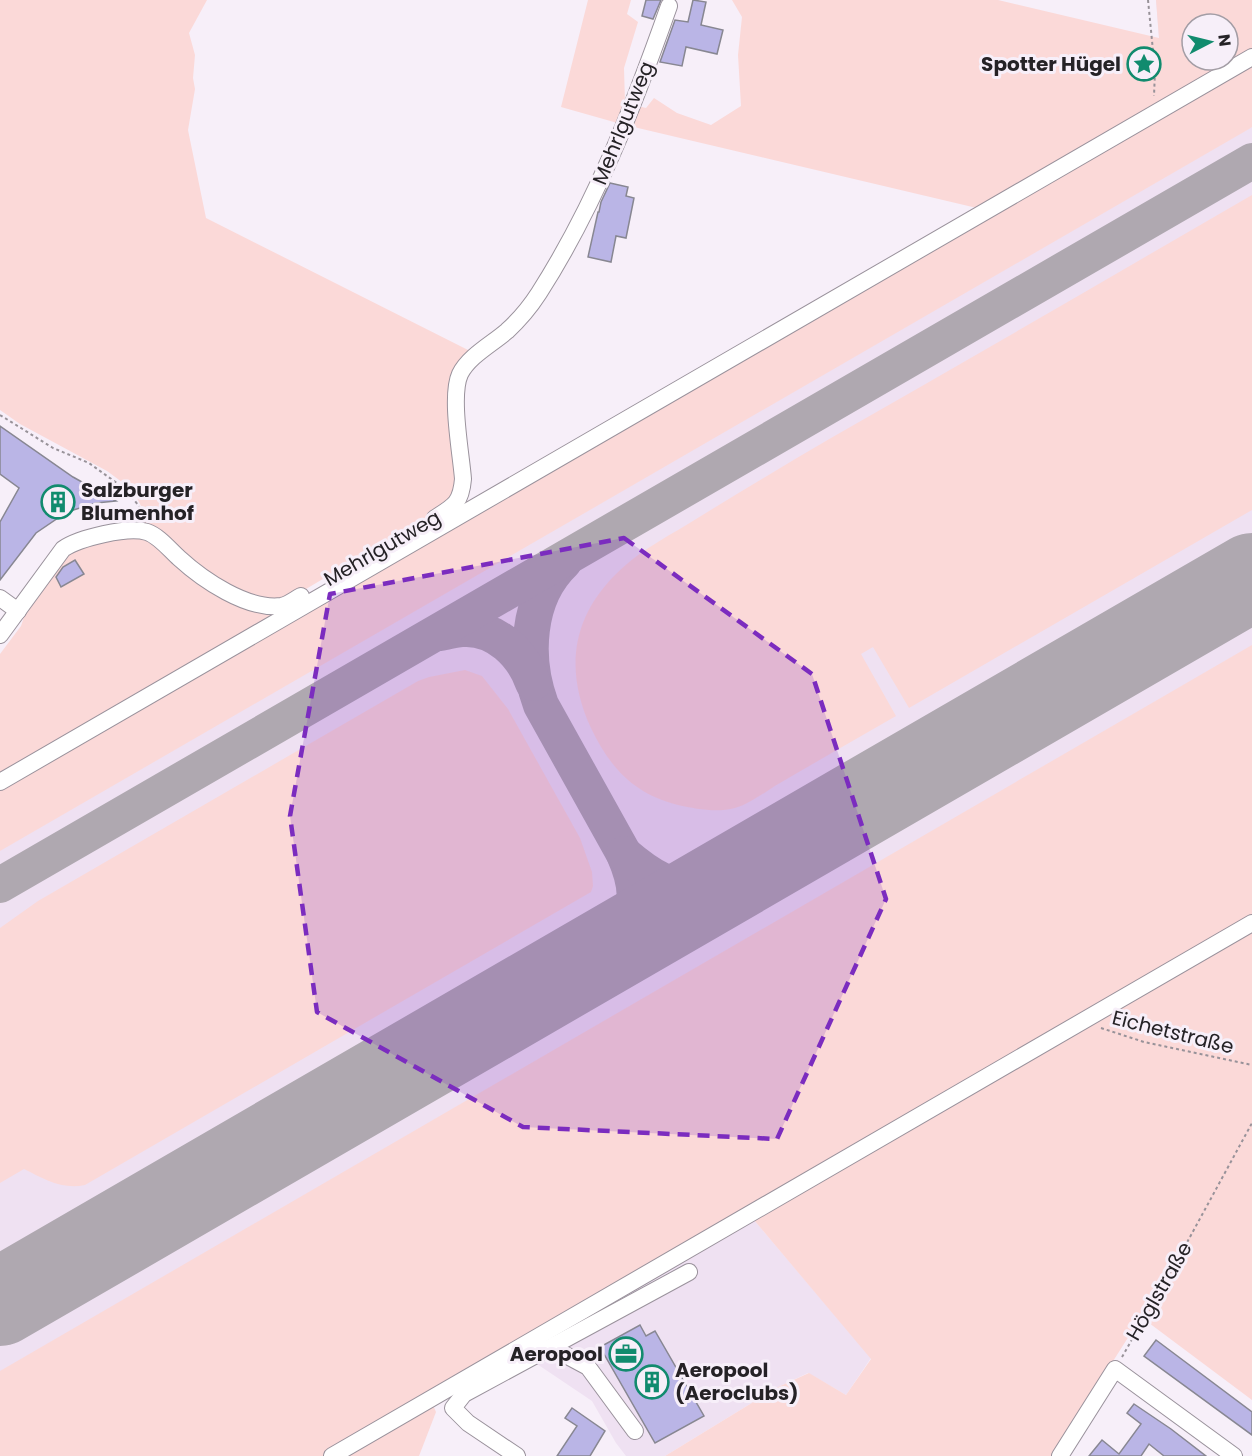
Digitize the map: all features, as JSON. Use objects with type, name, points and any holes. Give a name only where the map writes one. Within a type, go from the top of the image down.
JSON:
[{"type":"street","name":"Mehrlgutweg","points":[[287,610],[450,509],[459,500],[463,479],[456,397],[461,374],[475,357],[519,319],[538,295],[561,256],[588,208],[642,83],[669,6]]},
{"type":"street","points":[[0,782],[287,610],[1252,57]]},
{"type":"street","points":[[0,636],[63,549],[72,543],[100,535],[128,532],[147,532],[215,586],[261,604],[287,610]]},
{"type":"street","points":[[0,598],[18,611]]},
{"type":"street","points":[[332,1456],[1086,1022],[1252,923]]},
{"type":"street","points":[[453,1408],[464,1394],[689,1272]]},
{"type":"street","points":[[555,1345],[560,1352],[588,1368],[636,1431]]},
{"type":"street","points":[[1061,1456],[1114,1369],[1234,1456]]},
{"type":"street","points":[[435,1397],[453,1408],[468,1424],[517,1456]]},
{"type":"path","points":[[1147,102],[1155,96],[1155,71],[1148,0]]},
{"type":"path","points":[[0,415],[53,448],[89,463],[125,489],[139,506],[147,532]]},
{"type":"path","name":"Eichetstraße","points":[[1086,1022],[1144,1042],[1252,1065]]},
{"type":"path","name":"Höglstraße","points":[[1114,1369],[1178,1259],[1252,1123]]},
{"type":"highlighted area","points":[[624,538],[812,674],[886,899],[777,1139],[523,1127],[317,1012],[290,816],[330,594]]},
{"type":"shaded area","points":[[0,0],[207,0],[189,33],[195,55],[193,78],[195,89],[188,130],[206,218],[474,353],[462,364],[460,469],[453,502],[284,602],[283,611],[0,773],[0,654],[21,626],[27,608],[65,554],[77,546],[135,536],[145,514],[130,488],[107,471],[20,424],[0,410]]},
{"type":"shaded area","points":[[588,0],[631,0],[627,14],[638,22],[624,68],[625,103],[646,108],[654,98],[677,113],[711,125],[741,106],[738,55],[742,17],[732,0],[998,0],[1159,38],[1156,0],[1252,0],[1252,52],[1240,59],[1240,12],[1180,12],[1180,72],[1217,72],[981,209],[621,124],[561,107]]},
{"type":"shaded area","points":[[1156,0],[1252,0],[1252,929],[754,1220],[871,1358],[846,1395],[808,1373],[778,1387],[665,1456],[626,1456],[592,1401],[537,1364],[563,1348],[553,1333],[340,1456],[0,1456],[0,773],[981,209],[1159,38]]},
{"type":"shaded area","points":[[1252,61],[1252,127],[1249,129],[0,851],[0,786],[1233,72],[1240,72],[1240,68]]},
{"type":"shaded area","points":[[1252,195],[1252,510],[909,708],[873,647],[861,654],[896,716],[741,806],[706,810],[678,805],[649,794],[636,786],[615,767],[591,728],[578,687],[576,667],[581,628],[589,610],[600,592],[623,567],[659,541],[795,459]]},
{"type":"shaded area","points":[[1252,645],[1252,918],[323,1456],[0,1456],[0,1371]]},
{"type":"shaded area","points":[[465,670],[482,676],[508,709],[580,838],[592,872],[591,892],[85,1185],[61,1185],[24,1169],[0,1183],[0,928],[38,901],[418,681]]},
{"type":"shaded area","points":[[1252,930],[1252,1400],[1141,1317],[1053,1456],[665,1456],[778,1387],[809,1373],[846,1395],[871,1359],[754,1220]]},
{"type":"shaded area","points":[[432,1403],[436,1412],[419,1456],[340,1456]]},
{"type":"building","points":[[646,0],[661,0],[653,19],[642,16]]},
{"type":"building","points":[[693,0],[706,2],[701,25],[723,30],[717,54],[686,47],[682,66],[660,62],[675,20],[688,22]]},
{"type":"building","points":[[610,183],[628,187],[626,196],[634,198],[626,238],[616,236],[611,262],[588,257],[598,212]]},
{"type":"building","name":"Salzburger Blumenhof","points":[[0,426],[73,477],[116,501],[96,503],[67,512],[36,533],[0,580],[0,522],[19,488],[0,474]]},
{"type":"building","points":[[75,560],[84,574],[61,587],[56,577],[63,567]]},
{"type":"building","name":"Aeropool (Aeroclubs)","points":[[640,1325],[646,1336],[655,1331],[704,1416],[655,1443],[600,1347]]},
{"type":"building","points":[[1156,1340],[1252,1412],[1252,1435],[1144,1356]]},
{"type":"building","points":[[1134,1404],[1206,1456],[1164,1456],[1149,1444],[1141,1456],[1089,1456],[1102,1440],[1119,1454],[1141,1424],[1127,1413]]},
{"type":"building","points":[[572,1408],[605,1431],[590,1456],[557,1456],[577,1426],[565,1418]]},
{"type":"taxiway","points":[[0,885],[1252,161]]},
{"type":"taxiway","points":[[564,562],[551,577],[536,611],[532,630],[532,668],[541,705],[624,854],[633,879],[635,890],[632,910],[617,945]]},
{"type":"taxiway","points":[[440,633],[460,629],[475,630],[497,638],[515,653],[533,683]]},
{"type":"taxiway","points":[[624,854],[652,875],[685,888],[708,888],[730,880]]},
{"type":"runway","points":[[0,1302],[1252,577]]},
{"type":"place","name":"Spotter Hügel","points":[[1144,64]]},
{"type":"place","name":"Salzburger Blumenhof","points":[[58,502]]},
{"type":"place","name":"Aeropool","points":[[626,1354]]},
{"type":"place","name":"Aeropool (Aeroclubs)","points":[[652,1382]]}]
